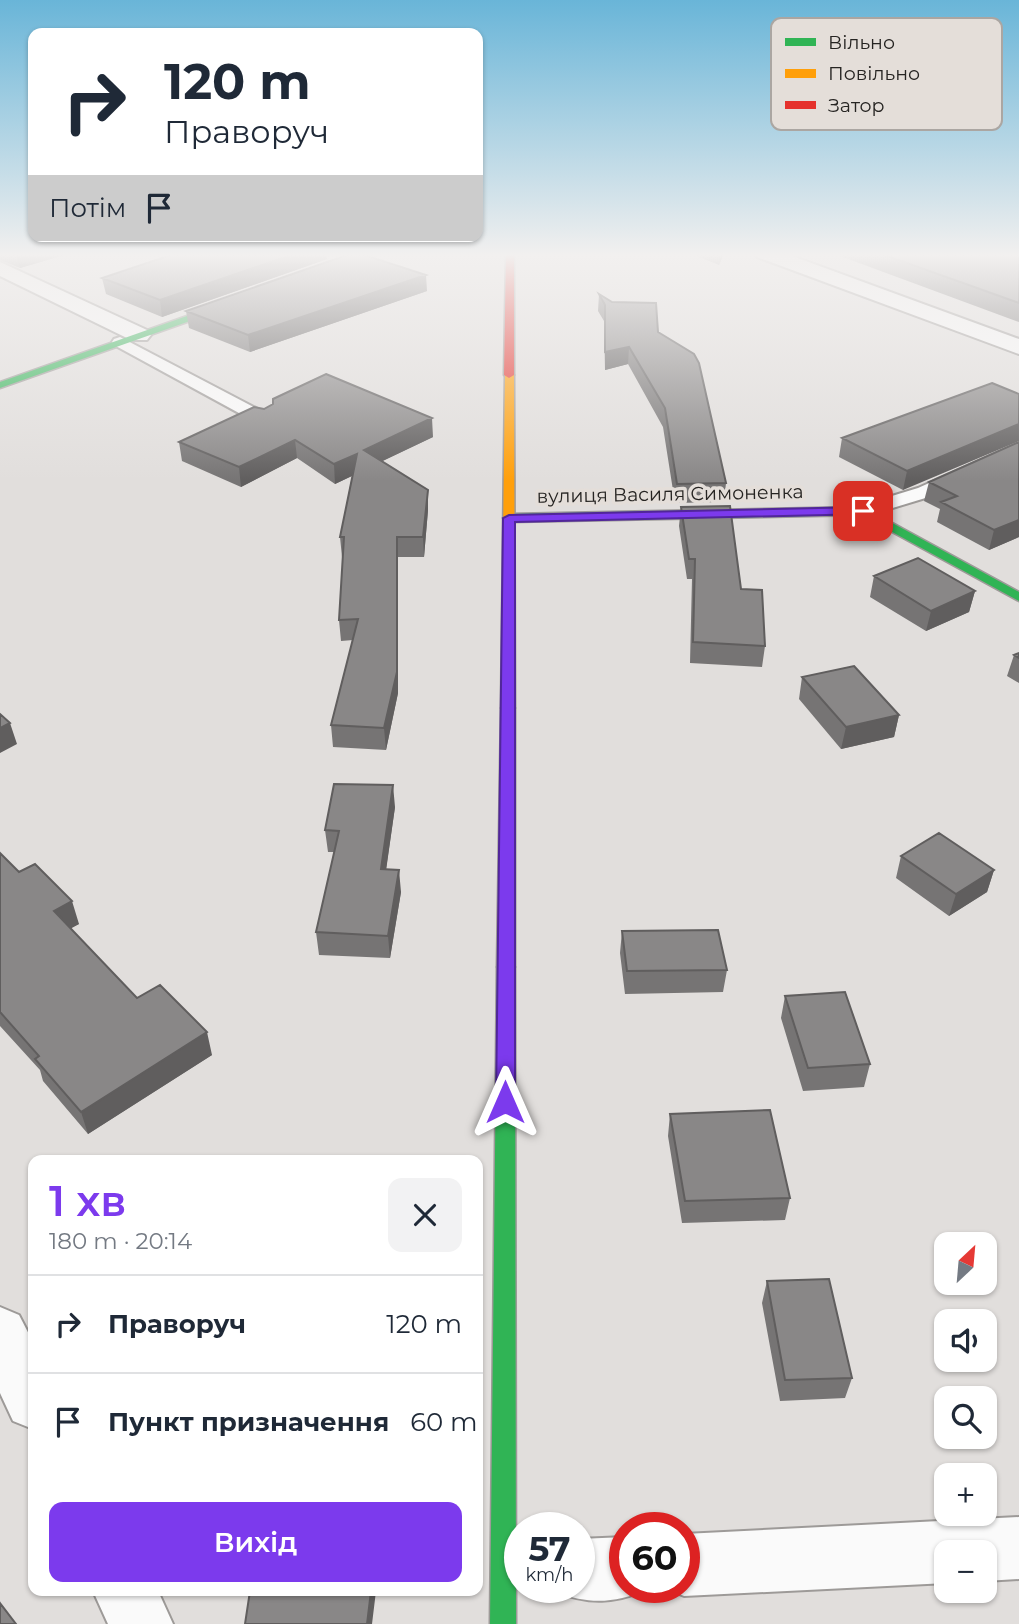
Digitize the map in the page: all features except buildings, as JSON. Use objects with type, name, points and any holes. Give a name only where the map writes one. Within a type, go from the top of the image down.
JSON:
[{"type":"main road","points":[[0,385],[157,329]]},
{"type":"main road","points":[[508,1512],[510,329]]},
{"type":"main road","name":"вулиця Василя Симоненка","points":[[509,518],[863,511],[1019,597]]},
{"type":"street","points":[[113,329],[130,338]]},
{"type":"street","points":[[970,329],[1019,347]]},
{"type":"street","points":[[0,1333],[28,1391]]},
{"type":"street","points":[[700,1564],[1019,1548]]},
{"type":"street","points":[[127,1596],[141,1624]]},
{"type":"lane","points":[[130,338],[265,420]]},
{"type":"lane","points":[[863,511],[925,492],[1019,449]]},
{"type":"traffic: fast","points":[[0,385],[159,329]]},
{"type":"traffic: fast","points":[[509,518],[863,511],[1019,597]]},
{"type":"traffic: fast","points":[[503,1624],[506,967]]},
{"type":"traffic: slow","points":[[508,708],[509,375]]},
{"type":"traffic: jam","points":[[509,329],[509,375]]},
{"type":"traffic: jam","points":[[506,967],[508,708]]},
{"type":"route","points":[[505,1102],[509,518],[863,511]]}]
